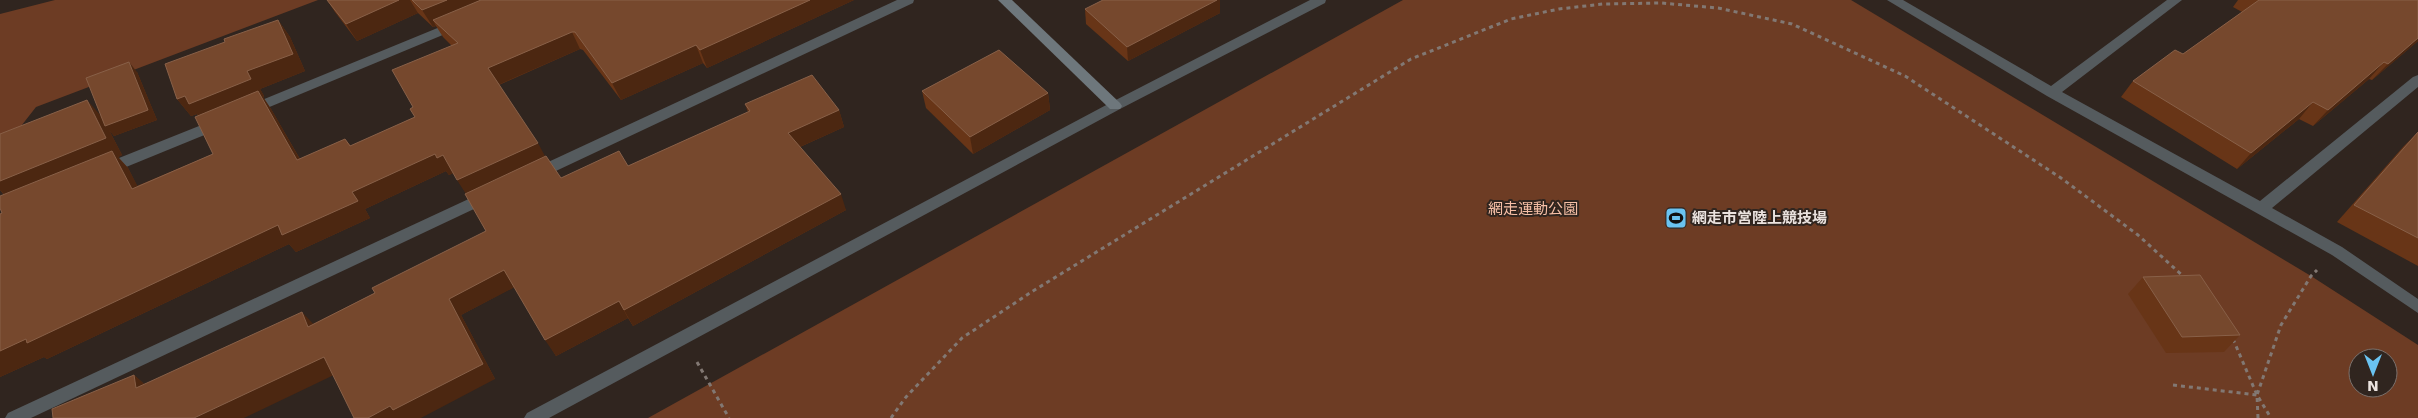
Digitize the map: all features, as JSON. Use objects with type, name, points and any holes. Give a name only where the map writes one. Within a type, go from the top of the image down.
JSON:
[{"type":"street","points":[[520,182],[908,0]]},
{"type":"street","points":[[1004,0],[1115,106]]},
{"type":"street","points":[[533,418],[1115,106],[1320,0]]},
{"type":"street","points":[[1894,0],[2052,93],[2338,251],[2418,307]]},
{"type":"street","points":[[2052,93],[2176,0]]},
{"type":"street","points":[[92,175],[470,19]]},
{"type":"street","points":[[2261,209],[2418,80]]},
{"type":"street","points":[[14,418],[502,190]]},
{"type":"path","points":[[891,418],[906,397],[962,338],[1033,291],[1411,59],[1511,19],[1559,9],[1603,4],[1661,2],[1718,8],[1792,24],[1905,76],[1989,129],[2061,178],[2138,235],[2188,281]]},
{"type":"path","points":[[2258,418],[2257,395],[2281,325],[2311,276],[2338,251]]},
{"type":"path","points":[[2229,331],[2257,395],[2271,418]]},
{"type":"path","points":[[683,338],[729,418]]},
{"type":"path","points":[[2173,385],[2257,395]]},
{"type":"green space","points":[[55,0],[318,0],[36,107],[0,153],[0,14]]},
{"type":"green space","name":"網走運動公園","points":[[1403,0],[1851,0],[2311,276],[2418,345],[2418,418],[648,418]]},
{"type":"building","points":[[327,0],[399,0],[346,24]]},
{"type":"building","points":[[412,0],[447,0],[422,10]]},
{"type":"building","points":[[481,0],[810,0],[700,50],[696,45],[612,83],[575,32],[488,68],[538,143],[457,180],[443,155],[437,158],[435,154],[352,192],[358,201],[282,235],[278,225],[27,343],[26,339],[0,351],[0,214],[2,213],[0,196],[112,151],[132,189],[213,154],[195,117],[258,91],[297,160],[345,139],[350,146],[415,117],[410,109],[413,107],[392,70],[458,43],[433,20]]},
{"type":"building","points":[[1103,0],[1217,0],[1127,47],[1085,9]]},
{"type":"building","points":[[2259,0],[2418,0],[2418,38],[2388,64],[2384,62],[2328,110],[2313,102],[2251,153],[2133,81],[2175,50],[2183,54]]},
{"type":"building","points":[[278,20],[293,54],[247,71],[251,79],[189,104],[185,96],[177,99],[165,64],[225,42],[224,39]]},
{"type":"building","points":[[999,50],[1048,93],[970,137],[922,91]]},
{"type":"building","points":[[129,62],[148,110],[105,126],[86,78]]},
{"type":"building","points":[[812,75],[839,110],[788,133],[841,194],[624,310],[619,301],[545,340],[504,270],[449,299],[483,364],[393,410],[390,406],[368,418],[354,418],[324,357],[194,418],[53,418],[52,409],[134,375],[136,388],[302,312],[308,327],[375,293],[372,288],[486,231],[465,194],[546,156],[561,178],[619,151],[628,166],[750,111],[745,104]]},
{"type":"building","points":[[87,100],[106,138],[0,181],[0,134]]},
{"type":"building","points":[[2418,132],[2418,238],[2354,205]]},
{"type":"building","points":[[2200,275],[2240,335],[2182,337],[2143,277]]},
{"type":"place","name":"網走市営陸上競技場","points":[[1676,218]]}]
